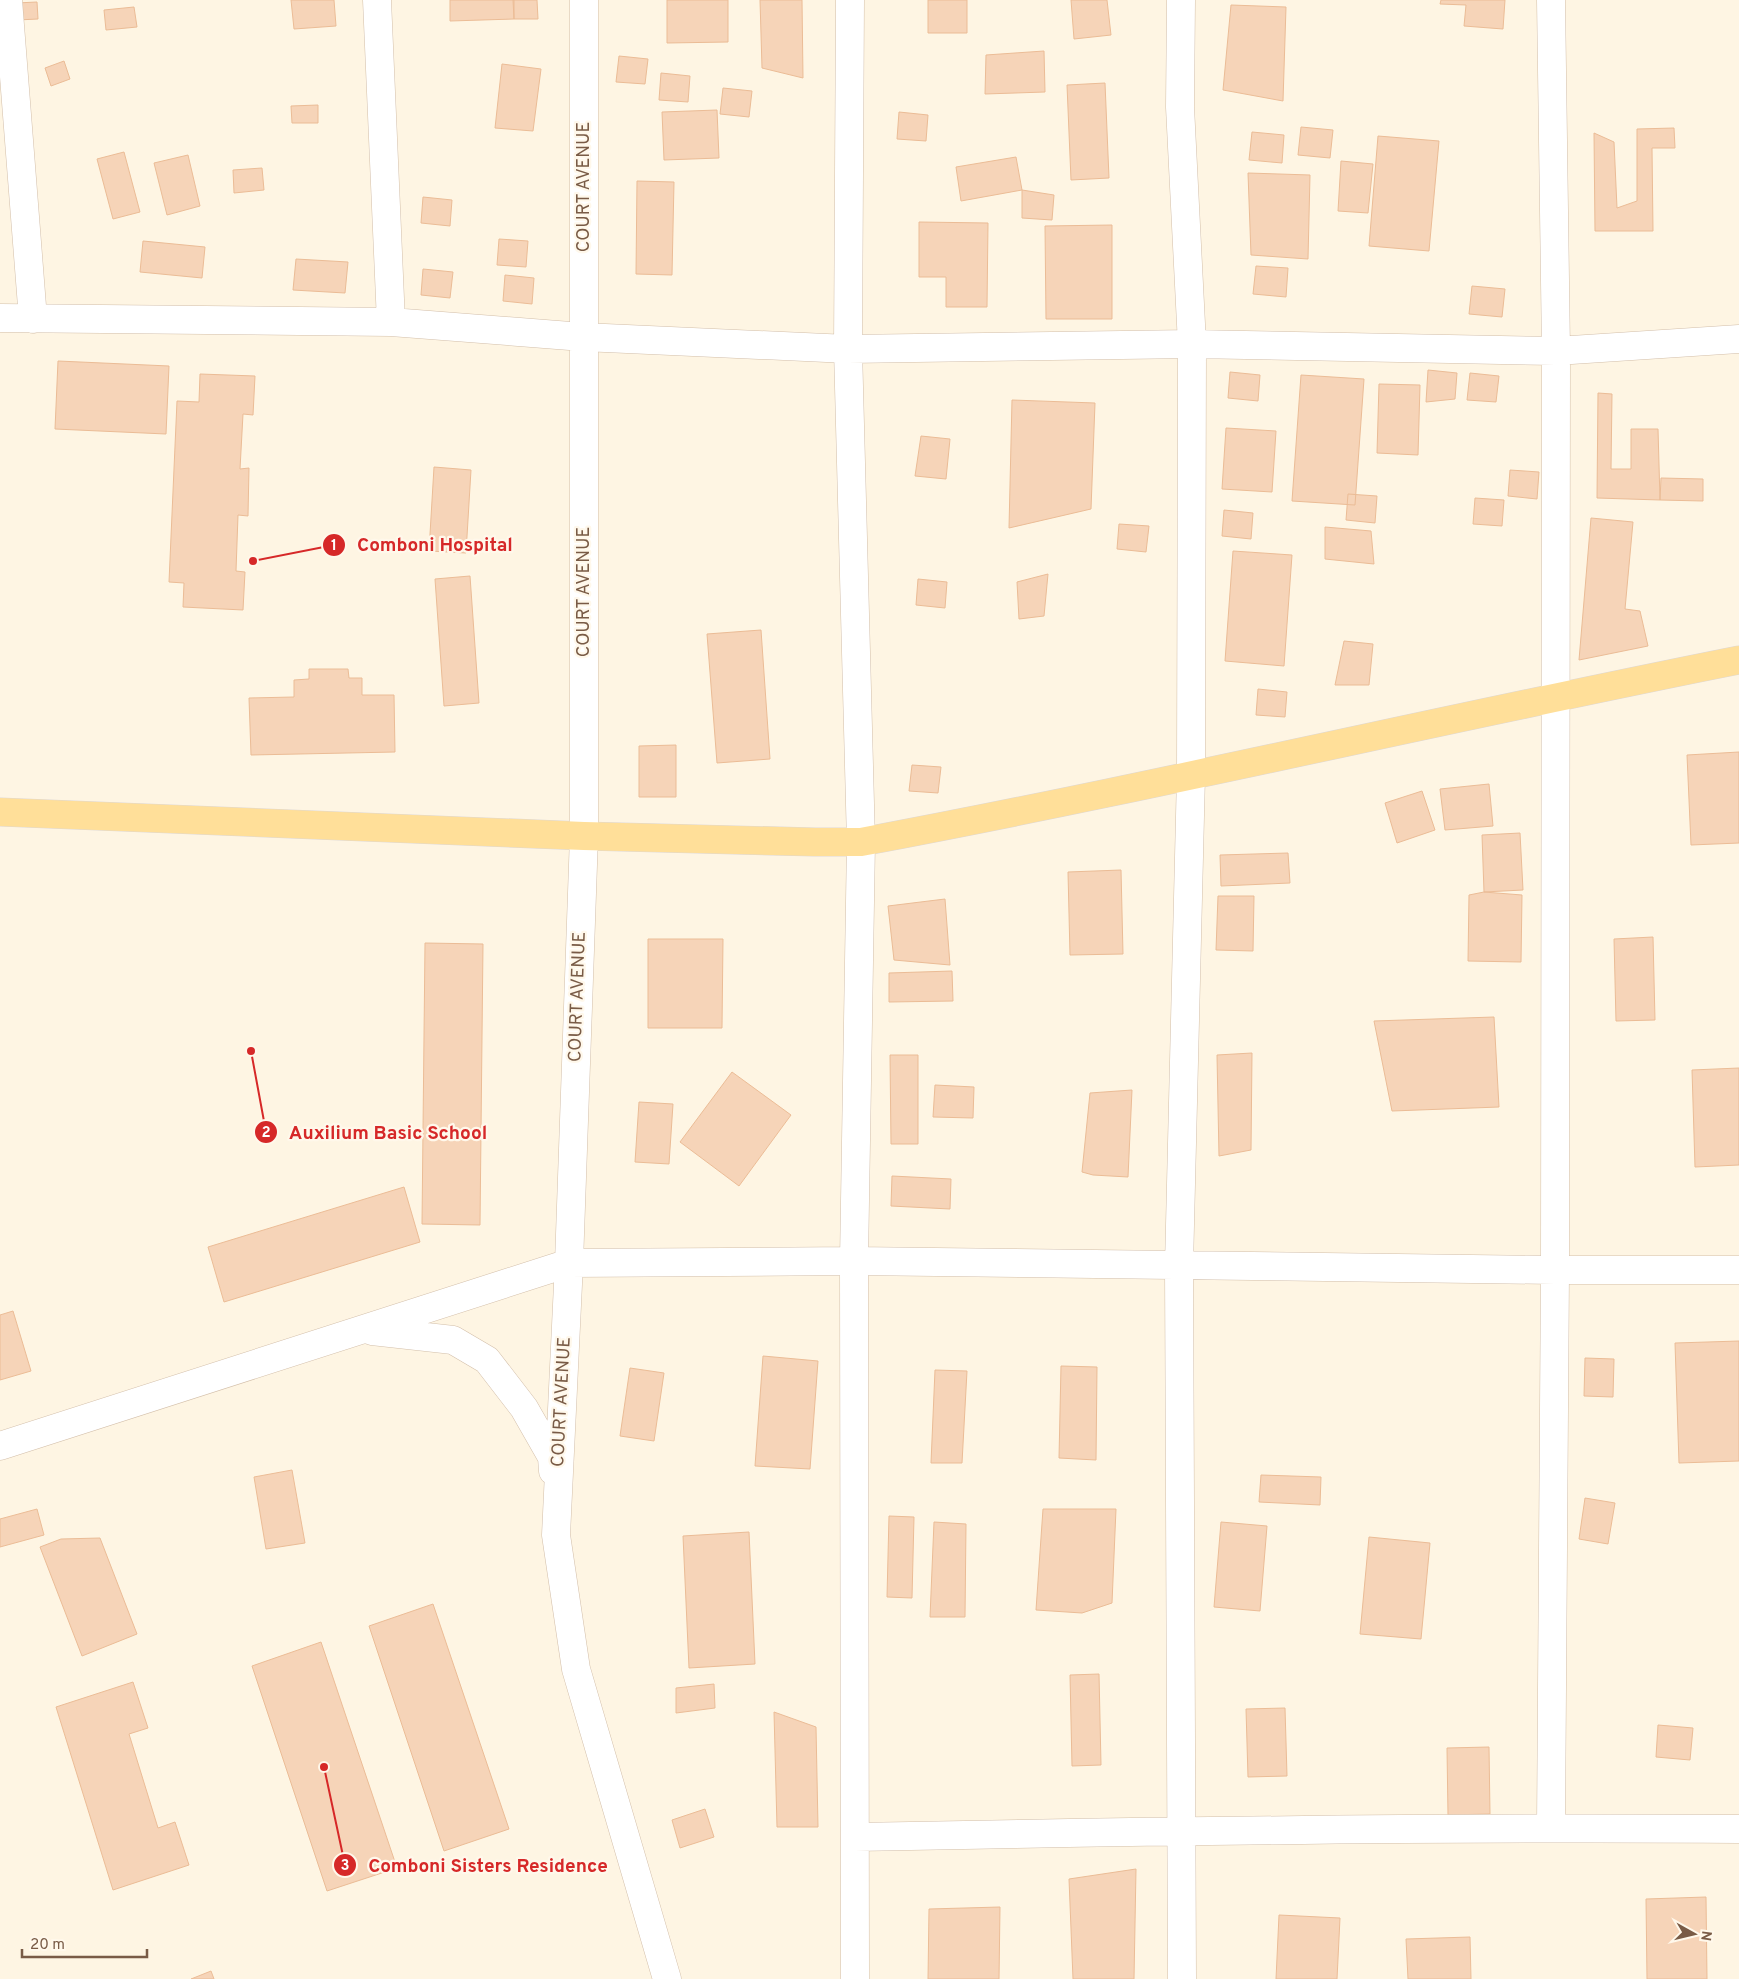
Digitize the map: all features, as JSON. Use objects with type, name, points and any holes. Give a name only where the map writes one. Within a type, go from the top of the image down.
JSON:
[{"type":"main road","points":[[0,812],[584,836],[861,842],[1191,775],[1556,696],[1739,660]]},
{"type":"street","points":[[8,0],[32,319]]},
{"type":"street","points":[[377,0],[391,322]]},
{"type":"street","name":"COURT AVENUE","points":[[584,0],[584,836],[569,1263],[556,1535],[576,1669],[667,1979]]},
{"type":"street","points":[[850,0],[848,349],[861,842],[854,1261],[856,1979]]},
{"type":"street","points":[[1181,0],[1180,106],[1192,344],[1191,775],[1179,1266],[1182,1979]]},
{"type":"street","points":[[1550,0],[1556,350],[1555,1270],[1551,1828]]},
{"type":"street","points":[[0,318],[391,322],[583,337],[848,349],[1192,344],[1556,350],[1739,339]]},
{"type":"street","points":[[0,1446],[569,1263],[854,1261],[1555,1270],[1739,1270]]},
{"type":"street","points":[[363,1330],[453,1340],[487,1360],[524,1408],[552,1457],[556,1535]]},
{"type":"street","points":[[855,1837],[1182,1830],[1739,1829]]},
{"type":"building","points":[[291,0],[334,0],[336,26],[294,29]]},
{"type":"building","points":[[450,0],[514,0],[514,19],[450,21]]},
{"type":"building","points":[[513,0],[537,0],[538,19],[514,19]]},
{"type":"building","points":[[667,0],[728,0],[728,42],[667,43]]},
{"type":"building","points":[[760,0],[802,0],[803,78],[762,68]]},
{"type":"building","points":[[928,0],[967,0],[967,33],[928,33]]},
{"type":"building","points":[[1071,0],[1107,0],[1111,35],[1074,39]]},
{"type":"building","points":[[1441,0],[1505,0],[1503,29],[1464,26],[1466,5],[1440,4]]},
{"type":"building","points":[[37,2],[38,19],[17,20],[16,3]]},
{"type":"building","points":[[1231,5],[1286,7],[1283,101],[1223,90]]},
{"type":"building","points":[[134,7],[137,27],[106,30],[104,10]]},
{"type":"building","points":[[1044,51],[1045,92],[985,94],[986,55]]},
{"type":"building","points":[[619,56],[648,59],[645,84],[616,82]]},
{"type":"building","points":[[64,61],[70,79],[51,86],[45,68]]},
{"type":"building","points":[[502,64],[541,69],[533,131],[495,128]]},
{"type":"building","points":[[661,73],[690,76],[688,102],[659,100]]},
{"type":"building","points":[[1105,83],[1109,178],[1071,180],[1067,85]]},
{"type":"building","points":[[723,88],[752,91],[749,117],[720,114]]},
{"type":"building","points":[[318,105],[318,123],[292,123],[291,106]]},
{"type":"building","points":[[717,110],[719,158],[664,160],[662,112]]},
{"type":"building","points":[[899,112],[928,115],[926,141],[897,139]]},
{"type":"building","points":[[1301,127],[1333,130],[1330,158],[1298,155]]},
{"type":"building","points":[[1674,128],[1675,148],[1652,148],[1653,231],[1595,231],[1594,133],[1614,142],[1617,208],[1637,201],[1637,129]]},
{"type":"building","points":[[1252,132],[1284,135],[1282,163],[1249,160]]},
{"type":"building","points":[[1378,136],[1439,141],[1429,251],[1369,246]]},
{"type":"building","points":[[124,152],[140,212],[113,219],[97,159]]},
{"type":"building","points":[[188,155],[200,206],[167,215],[154,163]]},
{"type":"building","points":[[1016,157],[1022,190],[961,201],[956,167]]},
{"type":"building","points":[[1341,161],[1373,164],[1368,213],[1338,211]]},
{"type":"building","points":[[262,168],[264,190],[234,193],[233,170]]},
{"type":"building","points":[[1248,173],[1310,175],[1308,259],[1251,255]]},
{"type":"building","points":[[637,181],[674,182],[672,275],[636,274]]},
{"type":"building","points":[[1022,190],[1054,195],[1052,220],[1022,218]]},
{"type":"building","points":[[423,197],[452,200],[450,226],[421,223]]},
{"type":"building","points":[[919,222],[988,223],[987,307],[946,307],[946,277],[919,277]]},
{"type":"building","points":[[1112,225],[1112,319],[1046,319],[1045,226]]},
{"type":"building","points":[[499,239],[528,241],[526,267],[497,265]]},
{"type":"building","points":[[143,241],[205,247],[202,278],[140,272]]},
{"type":"building","points":[[296,259],[348,262],[345,293],[293,290]]},
{"type":"building","points":[[1256,266],[1288,268],[1286,297],[1253,294]]},
{"type":"building","points":[[423,269],[453,272],[450,298],[421,295]]},
{"type":"building","points":[[505,275],[534,278],[532,304],[503,301]]},
{"type":"building","points":[[1472,286],[1505,289],[1502,317],[1469,314]]},
{"type":"building","points":[[58,361],[169,366],[166,434],[55,429]]},
{"type":"building","points":[[1428,370],[1457,373],[1455,399],[1426,402]]},
{"type":"building","points":[[1230,372],[1260,375],[1258,401],[1228,398]]},
{"type":"building","points":[[1470,373],[1499,376],[1496,402],[1467,400]]},
{"type":"building","points":[[200,374],[255,376],[253,415],[243,414],[240,469],[249,468],[248,516],[238,515],[236,571],[245,572],[243,610],[183,607],[184,583],[169,582],[177,401],[199,402]]},
{"type":"building","points":[[1301,375],[1364,379],[1355,505],[1292,501]]},
{"type":"building","points":[[1379,384],[1420,385],[1418,455],[1377,453]]},
{"type":"building","points":[[1598,393],[1612,394],[1611,469],[1631,469],[1631,429],[1658,429],[1660,500],[1597,498]]},
{"type":"building","points":[[1012,400],[1095,403],[1091,509],[1009,528]]},
{"type":"building","points":[[1226,428],[1276,431],[1272,492],[1222,489]]},
{"type":"building","points":[[921,436],[950,439],[946,479],[915,476]]},
{"type":"building","points":[[434,467],[471,470],[466,553],[429,551]]},
{"type":"building","points":[[1510,470],[1539,472],[1537,499],[1508,496]]},
{"type":"building","points":[[1661,478],[1703,479],[1703,501],[1660,500]]},
{"type":"building","points":[[1348,494],[1377,496],[1375,523],[1346,520]]},
{"type":"building","points":[[1475,498],[1504,500],[1502,526],[1473,524]]},
{"type":"building","points":[[1224,510],[1253,513],[1251,539],[1222,536]]},
{"type":"building","points":[[1591,518],[1633,522],[1625,609],[1640,611],[1648,646],[1579,660]]},
{"type":"building","points":[[1119,524],[1149,526],[1146,552],[1117,549]]},
{"type":"building","points":[[1325,527],[1371,531],[1374,564],[1325,559]]},
{"type":"building","points":[[1233,551],[1292,555],[1284,666],[1225,661]]},
{"type":"building","points":[[1048,574],[1044,616],[1019,619],[1017,582]]},
{"type":"building","points":[[470,576],[479,703],[444,706],[435,579]]},
{"type":"building","points":[[918,579],[947,582],[945,608],[916,605]]},
{"type":"building","points":[[761,630],[770,759],[717,763],[707,634]]},
{"type":"building","points":[[1344,641],[1373,644],[1369,685],[1335,685]]},
{"type":"building","points":[[309,669],[348,669],[349,678],[362,678],[362,695],[394,695],[395,752],[251,755],[249,698],[294,697],[294,680],[309,679]]},
{"type":"building","points":[[1258,689],[1287,692],[1285,717],[1256,715]]},
{"type":"building","points":[[676,745],[676,797],[639,797],[639,746]]},
{"type":"building","points":[[1739,752],[1739,843],[1691,845],[1687,755]]},
{"type":"building","points":[[912,765],[941,767],[938,793],[909,791]]},
{"type":"building","points":[[1489,784],[1493,826],[1445,830],[1440,789]]},
{"type":"building","points":[[1422,791],[1435,830],[1397,843],[1385,803]]},
{"type":"building","points":[[1520,833],[1523,890],[1484,892],[1482,835]]},
{"type":"building","points":[[1288,853],[1290,883],[1221,886],[1220,855]]},
{"type":"building","points":[[1121,870],[1123,954],[1070,955],[1068,872]]},
{"type":"building","points":[[1484,892],[1522,895],[1521,962],[1468,961],[1469,895]]},
{"type":"building","points":[[1218,896],[1254,896],[1253,951],[1216,950]]},
{"type":"building","points":[[945,899],[950,965],[894,960],[888,906]]},
{"type":"building","points":[[1653,937],[1655,1020],[1616,1021],[1614,939]]},
{"type":"building","points":[[648,939],[723,939],[722,1028],[648,1028]]},
{"type":"building","points":[[425,943],[483,944],[480,1225],[422,1224]]},
{"type":"building","points":[[952,971],[953,1001],[889,1002],[889,973]]},
{"type":"building","points":[[1494,1017],[1499,1107],[1392,1111],[1374,1021]]},
{"type":"building","points":[[1252,1053],[1251,1150],[1219,1156],[1217,1055]]},
{"type":"building","points":[[890,1055],[918,1055],[918,1144],[891,1144]]},
{"type":"building","points":[[1739,1068],[1739,1165],[1695,1167],[1692,1070]]},
{"type":"building","points":[[732,1072],[791,1115],[739,1186],[680,1142]]},
{"type":"building","points":[[935,1085],[974,1087],[973,1118],[933,1117]]},
{"type":"building","points":[[1132,1090],[1128,1177],[1093,1175],[1082,1172],[1090,1093]]},
{"type":"building","points":[[639,1102],[673,1104],[669,1164],[635,1162]]},
{"type":"building","points":[[892,1176],[951,1179],[950,1209],[891,1206]]},
{"type":"building","points":[[404,1187],[420,1242],[224,1302],[208,1247]]},
{"type":"building","points":[[13,1311],[31,1371],[0,1380],[0,1315]]},
{"type":"building","points":[[1739,1341],[1739,1461],[1679,1463],[1675,1343]]},
{"type":"building","points":[[763,1356],[818,1361],[810,1469],[755,1466]]},
{"type":"building","points":[[1585,1358],[1614,1359],[1613,1397],[1584,1396]]},
{"type":"building","points":[[1061,1366],[1097,1367],[1096,1460],[1059,1458]]},
{"type":"building","points":[[630,1368],[664,1373],[654,1441],[620,1436]]},
{"type":"building","points":[[935,1370],[967,1371],[962,1463],[931,1463]]},
{"type":"building","points":[[292,1470],[305,1543],[266,1549],[254,1477]]},
{"type":"building","points":[[1261,1475],[1321,1477],[1320,1505],[1259,1502]]},
{"type":"building","points":[[1585,1498],[1615,1503],[1608,1544],[1579,1539]]},
{"type":"building","points":[[37,1509],[44,1535],[0,1547],[0,1519]]},
{"type":"building","points":[[1043,1509],[1116,1509],[1112,1603],[1082,1613],[1036,1610]]},
{"type":"building","points":[[889,1516],[914,1517],[912,1598],[887,1597]]},
{"type":"building","points":[[934,1522],[966,1524],[965,1617],[930,1617]]},
{"type":"building","points":[[1221,1522],[1267,1526],[1260,1611],[1214,1607]]},
{"type":"building","points":[[749,1532],[755,1664],[689,1668],[683,1536]]},
{"type":"building","points":[[1369,1537],[1430,1543],[1421,1639],[1360,1634]]},
{"type":"building","points":[[100,1538],[137,1634],[82,1656],[40,1547],[61,1539]]},
{"type":"building","points":[[433,1604],[509,1829],[444,1851],[369,1626]]},
{"type":"building","points":[[321,1642],[397,1868],[327,1891],[252,1666]]},
{"type":"building","points":[[1099,1674],[1101,1765],[1072,1766],[1070,1675]]},
{"type":"building","points":[[133,1682],[148,1728],[129,1734],[158,1828],[175,1822],[189,1865],[113,1890],[56,1707]]},
{"type":"building","points":[[714,1684],[715,1708],[676,1713],[676,1688]]},
{"type":"building","points":[[1285,1708],[1287,1776],[1248,1777],[1246,1709]]},
{"type":"building","points":[[774,1712],[816,1727],[818,1827],[777,1827]]},
{"type":"building","points":[[1658,1725],[1693,1728],[1690,1760],[1656,1757]]},
{"type":"building","points":[[1489,1747],[1490,1814],[1448,1815],[1447,1748]]},
{"type":"building","points":[[705,1809],[714,1837],[680,1848],[672,1820]]},
{"type":"building","points":[[1136,1869],[1134,1979],[1073,1979],[1069,1879]]},
{"type":"building","points":[[1706,1897],[1707,1979],[1647,1979],[1646,1899]]},
{"type":"building","points":[[1000,1907],[999,1979],[928,1979],[929,1909]]},
{"type":"building","points":[[1279,1915],[1340,1918],[1337,1979],[1276,1979]]},
{"type":"building","points":[[1470,1937],[1471,1979],[1408,1979],[1406,1939]]},
{"type":"building","points":[[211,1971],[214,1979],[191,1979]]},
{"type":"place","name":"Comboni Hospital","points":[[253,561]]},
{"type":"place","name":"Auxilium Basic School","points":[[251,1051]]},
{"type":"place","name":"Comboni Sisters Residence","points":[[324,1767]]}]
